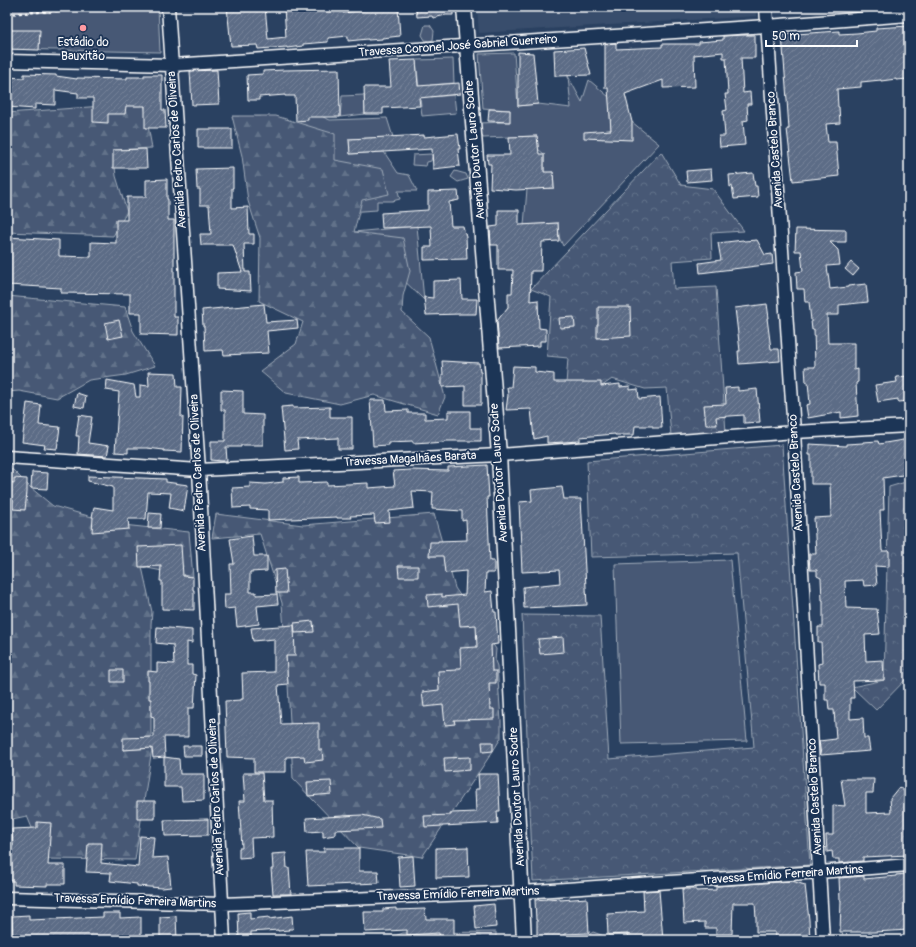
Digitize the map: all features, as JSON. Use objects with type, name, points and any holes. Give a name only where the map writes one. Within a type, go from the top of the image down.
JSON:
[{"type":"street","name":"Avenida Pedro Carlos de Oliveira","points":[[168,7],[199,470],[224,940]]},
{"type":"street","name":"Avenida Doutor Lauro Sodre","points":[[464,7],[499,455],[524,940]]},
{"type":"street","name":"Avenida Castelo Branco","points":[[766,7],[794,432],[824,940]]},
{"type":"street","name":"Travessa Coronel José Gabriel Guerreiro","points":[[7,61],[172,64],[767,26],[909,15]]},
{"type":"street","name":"Travessa Magalhães Barata","points":[[7,457],[199,470],[499,455],[794,432],[909,426]]},
{"type":"street","name":"Travessa Emídio Ferreira Martins","points":[[7,898],[222,904],[522,892],[909,865]]},
{"type":"path","points":[[7,14],[122,7]]},
{"type":"shaded area","points":[[477,7],[755,7],[756,16],[479,33]]},
{"type":"green space","name":"Estádio do Bauxitão","points":[[7,7],[158,7],[160,52],[7,49]]},
{"type":"green space","points":[[425,25],[430,25],[434,31],[433,40],[425,40],[422,35]]},
{"type":"green space","points":[[514,53],[518,106],[538,104],[571,108],[568,76],[582,102],[589,80],[609,97],[611,130],[600,131],[602,139],[632,122],[659,144],[563,246],[559,237],[558,223],[524,225],[527,189],[554,188],[553,172],[544,173],[544,154],[538,149],[537,136],[483,138],[477,123],[509,122],[510,110],[483,108],[479,54]]},
{"type":"green space","points":[[453,59],[454,83],[430,85],[431,97],[454,95],[456,113],[422,116],[416,60]]},
{"type":"green space","points":[[364,95],[365,114],[340,117],[342,96]]},
{"type":"green space","points":[[144,103],[152,148],[113,150],[116,176],[127,212],[113,236],[7,232],[7,113]]},
{"type":"green space","points":[[309,105],[323,117],[330,120],[387,118],[393,137],[349,139],[350,154],[384,152],[398,173],[409,175],[417,191],[398,191],[400,199],[392,201],[377,201],[377,210],[333,213],[270,153]]},
{"type":"green space","points":[[232,116],[276,116],[335,134],[335,160],[383,169],[389,194],[362,200],[354,232],[403,238],[410,271],[403,296],[402,312],[429,337],[445,397],[438,414],[374,395],[340,404],[286,393],[260,371],[296,344],[303,322],[259,301],[260,238],[248,201],[242,156]]},
{"type":"green space","points":[[661,152],[681,185],[713,189],[744,231],[711,233],[712,258],[672,261],[674,289],[716,287],[726,433],[671,436],[667,388],[645,389],[612,379],[585,398],[565,397],[568,358],[547,356],[551,297],[531,289]]},
{"type":"green space","points":[[431,154],[431,161],[427,162],[426,166],[412,165],[413,155]]},
{"type":"green space","points":[[455,171],[466,174],[468,179],[458,182],[451,177]]},
{"type":"green space","points":[[417,226],[424,300],[354,232]]},
{"type":"green space","points":[[7,296],[125,307],[133,331],[155,366],[126,375],[89,380],[57,398],[19,391],[7,392]]},
{"type":"green space","points":[[782,445],[810,865],[533,881],[522,615],[600,616],[609,759],[754,747],[737,553],[591,557],[587,461]]},
{"type":"green space","points":[[7,469],[13,470],[31,488],[53,506],[92,517],[106,519],[123,525],[189,532],[193,577],[142,567],[152,612],[151,737],[123,739],[123,750],[152,748],[135,860],[45,859],[27,816],[7,820]]},
{"type":"green space","points":[[909,481],[909,676],[876,710],[852,687],[884,680],[889,487]]},
{"type":"green space","points":[[216,514],[303,525],[434,514],[455,588],[496,649],[495,661],[497,666],[501,738],[422,857],[359,848],[293,779],[282,603],[260,534],[212,538]]},
{"type":"green space","points":[[730,560],[747,741],[621,744],[615,564]]},
{"type":"green space","points":[[496,932],[496,940],[384,940],[403,933]]},
{"type":"green space","points":[[593,932],[615,940],[581,940]]},
{"type":"building","points":[[227,7],[265,7],[268,39],[286,37],[284,8],[342,7],[343,13],[365,10],[364,7],[398,7],[400,36],[382,39],[348,41],[348,36],[328,38],[328,42],[303,44],[303,46],[287,48],[258,49],[257,45],[231,46]]},
{"type":"building","points":[[416,7],[453,7],[453,15],[433,18],[432,16],[417,17]]},
{"type":"building","points":[[909,26],[909,79],[861,82],[861,87],[837,89],[840,123],[826,124],[828,142],[836,142],[839,176],[793,181],[787,129],[789,129],[782,35],[839,31],[839,34],[857,33],[876,31],[876,28]]},
{"type":"building","points":[[7,30],[40,30],[39,50],[7,49]]},
{"type":"building","points":[[755,35],[755,58],[741,58],[743,93],[750,92],[751,104],[747,104],[748,120],[743,121],[745,145],[720,147],[719,136],[725,136],[723,111],[727,110],[725,94],[728,94],[726,58],[723,58],[723,52],[694,55],[695,87],[663,88],[663,80],[625,94],[632,122],[632,140],[584,138],[584,132],[611,130],[608,88],[605,88],[605,44],[616,43],[616,49],[662,47],[662,44],[699,44],[699,42],[723,40],[723,36]]},
{"type":"building","points":[[584,48],[591,75],[555,76],[554,50]]},
{"type":"building","points":[[518,52],[533,53],[538,104],[518,106]]},
{"type":"building","points":[[416,60],[418,86],[459,83],[460,94],[419,98],[420,106],[383,108],[383,114],[365,114],[364,87],[391,87],[389,61]]},
{"type":"building","points":[[339,69],[340,117],[308,117],[308,120],[296,121],[295,96],[285,95],[259,97],[259,100],[248,100],[247,75],[263,74],[263,71]]},
{"type":"building","points":[[217,70],[219,104],[192,105],[190,71]]},
{"type":"building","points":[[24,74],[56,75],[77,79],[127,79],[127,77],[144,77],[144,75],[162,75],[162,110],[165,110],[166,128],[145,128],[145,106],[126,106],[125,114],[108,114],[108,123],[93,122],[93,98],[78,98],[78,93],[55,90],[55,105],[35,104],[35,109],[7,107],[7,77],[24,78]]},
{"type":"building","points":[[489,109],[510,110],[510,122],[488,121]]},
{"type":"building","points":[[198,129],[232,129],[232,148],[198,148]]},
{"type":"building","points":[[458,134],[460,166],[433,169],[432,149],[350,154],[349,139],[424,135],[424,137]]},
{"type":"building","points":[[537,136],[539,154],[544,154],[544,172],[553,172],[554,188],[516,190],[490,188],[491,164],[488,164],[487,155],[510,155],[509,137]]},
{"type":"building","points":[[146,149],[147,168],[113,168],[113,150]]},
{"type":"building","points":[[233,168],[232,208],[248,207],[249,234],[254,234],[254,244],[244,244],[245,272],[250,272],[251,291],[217,289],[217,273],[242,272],[233,245],[201,245],[200,234],[211,234],[209,205],[200,205],[200,189],[197,189],[196,169]]},
{"type":"building","points":[[711,169],[712,180],[687,182],[686,171]]},
{"type":"building","points":[[753,173],[755,186],[757,186],[758,197],[734,199],[732,186],[730,187],[729,175]]},
{"type":"building","points":[[167,179],[168,220],[174,220],[174,317],[178,317],[178,335],[141,334],[141,313],[130,313],[130,294],[61,293],[61,288],[7,285],[7,237],[59,240],[59,256],[91,257],[91,242],[116,243],[116,220],[127,220],[127,197],[146,197],[146,180]]},
{"type":"building","points":[[458,191],[459,200],[449,202],[451,226],[463,226],[466,237],[467,259],[424,260],[424,247],[432,247],[431,226],[382,228],[381,213],[428,210],[428,192]]},
{"type":"building","points":[[498,210],[519,210],[519,225],[558,223],[559,241],[542,242],[541,271],[531,271],[530,301],[538,300],[539,328],[546,329],[546,341],[540,341],[540,346],[499,348],[497,321],[508,307],[508,293],[512,293],[513,270],[498,270],[498,245],[491,245],[490,227],[498,226]]},
{"type":"building","points":[[796,229],[846,230],[846,242],[830,242],[838,250],[840,265],[827,266],[830,289],[866,284],[868,302],[839,305],[839,315],[827,315],[828,343],[854,343],[854,370],[858,369],[858,382],[856,383],[858,416],[841,418],[841,412],[808,418],[806,405],[810,404],[805,367],[815,367],[814,329],[812,330],[809,302],[805,302],[804,289],[797,289],[796,272],[803,271],[801,251],[795,251]]},
{"type":"building","points":[[757,240],[765,255],[772,254],[773,264],[700,273],[699,263],[721,260],[718,243]]},
{"type":"building","points":[[851,262],[859,269],[853,276],[845,269]]},
{"type":"building","points":[[461,280],[462,299],[477,299],[476,314],[426,315],[424,297],[433,298],[433,281]]},
{"type":"building","points":[[264,304],[266,322],[297,320],[298,328],[267,331],[269,353],[224,355],[223,350],[205,351],[202,310]]},
{"type":"building","points":[[767,304],[769,318],[767,318],[771,349],[779,349],[780,361],[739,364],[738,351],[740,351],[735,308]]},
{"type":"building","points":[[598,307],[630,307],[631,336],[597,338]]},
{"type":"building","points":[[574,317],[575,327],[560,328],[559,318]]},
{"type":"building","points":[[119,320],[123,336],[108,339],[105,323]]},
{"type":"building","points":[[442,361],[479,363],[481,372],[481,405],[465,405],[465,386],[442,387]]},
{"type":"building","points":[[513,366],[535,367],[535,372],[554,374],[554,382],[601,382],[601,386],[620,384],[620,387],[630,386],[630,390],[638,389],[639,399],[660,397],[662,428],[653,428],[653,426],[635,426],[634,435],[615,434],[580,437],[580,441],[547,443],[547,436],[534,439],[531,409],[506,410],[508,395],[507,387],[511,387]]},
{"type":"building","points":[[148,372],[176,373],[177,387],[182,387],[182,452],[147,448],[128,448],[128,453],[115,452],[119,392],[106,390],[107,380],[134,385],[136,397],[140,397],[140,385],[149,386]]},
{"type":"building","points":[[909,376],[909,401],[898,402],[898,399],[878,402],[875,385],[897,382],[896,377]]},
{"type":"building","points":[[738,387],[738,391],[757,389],[760,422],[744,423],[744,415],[716,417],[717,425],[706,425],[704,405],[726,404],[725,388]]},
{"type":"building","points":[[221,390],[243,391],[243,414],[263,415],[263,445],[226,447],[227,461],[211,460],[211,441],[225,441],[225,410],[221,410]]},
{"type":"building","points":[[77,393],[86,396],[84,408],[74,406]]},
{"type":"building","points":[[370,400],[385,400],[386,411],[408,410],[408,413],[425,413],[425,419],[448,418],[448,411],[470,411],[470,428],[481,428],[481,441],[445,441],[430,443],[413,443],[413,441],[388,442],[388,445],[373,446]]},
{"type":"building","points":[[27,403],[41,405],[39,425],[60,427],[57,449],[44,448],[45,445],[22,442]]},
{"type":"building","points":[[293,406],[293,408],[330,407],[330,417],[352,417],[352,449],[338,449],[338,438],[297,440],[298,449],[285,450],[281,407]]},
{"type":"building","points":[[79,415],[92,417],[88,443],[109,446],[107,456],[78,454],[79,436],[76,436]]},
{"type":"building","points":[[909,439],[909,474],[883,478],[884,510],[880,510],[882,551],[889,551],[889,567],[875,566],[877,585],[864,586],[863,580],[845,581],[846,608],[877,609],[880,634],[865,635],[866,661],[883,660],[884,680],[853,681],[854,698],[850,698],[850,719],[863,718],[864,738],[868,738],[870,751],[821,755],[819,741],[836,739],[834,710],[829,710],[828,700],[825,700],[825,683],[819,683],[818,664],[822,663],[821,642],[818,642],[818,627],[823,627],[823,600],[821,578],[817,576],[817,570],[810,570],[809,554],[816,554],[814,518],[831,517],[830,484],[811,484],[811,455],[809,455],[809,444],[846,446],[846,444],[863,442],[878,441],[879,444]]},
{"type":"building","points":[[487,465],[490,561],[494,561],[494,573],[486,573],[485,592],[492,591],[494,612],[496,612],[498,644],[491,645],[492,671],[496,671],[496,683],[489,683],[490,709],[494,709],[494,719],[454,720],[455,724],[445,725],[443,705],[424,707],[422,692],[439,690],[438,671],[457,670],[457,668],[461,668],[460,648],[477,647],[476,625],[460,626],[458,604],[428,607],[427,595],[442,594],[442,597],[465,595],[466,571],[445,573],[443,556],[429,556],[430,542],[467,540],[466,520],[462,521],[462,511],[432,509],[433,492],[412,491],[414,508],[389,511],[390,522],[375,523],[374,515],[350,516],[351,518],[337,517],[268,520],[268,510],[250,509],[250,507],[233,508],[232,488],[250,487],[250,483],[266,484],[283,482],[283,478],[299,477],[299,483],[327,482],[327,485],[368,483],[368,488],[395,486],[393,471],[448,471],[448,467]]},
{"type":"building","points":[[32,472],[48,473],[47,489],[31,488]]},
{"type":"building","points":[[88,476],[166,479],[166,482],[188,485],[184,511],[169,508],[171,493],[148,492],[146,519],[128,519],[129,529],[92,532],[94,507],[113,510],[113,487],[88,481]]},
{"type":"building","points":[[14,478],[27,479],[25,510],[13,509],[13,500],[7,500],[7,482],[14,483]]},
{"type":"building","points":[[562,487],[564,499],[581,499],[587,605],[524,608],[523,587],[560,583],[559,570],[522,572],[519,502],[532,501],[531,490]]},
{"type":"building","points":[[149,513],[161,514],[160,528],[148,528]]},
{"type":"building","points":[[252,536],[254,556],[267,556],[267,571],[250,572],[250,592],[256,592],[256,595],[277,594],[278,604],[257,606],[259,624],[237,627],[235,608],[225,609],[224,594],[231,594],[230,564],[234,564],[230,539]]},
{"type":"building","points":[[181,545],[183,576],[193,577],[194,610],[162,609],[162,581],[160,581],[161,566],[139,567],[138,547]]},
{"type":"building","points":[[398,566],[418,566],[418,577],[399,577]]},
{"type":"building","points":[[285,569],[287,593],[276,593],[275,570]]},
{"type":"building","points":[[313,621],[314,632],[295,633],[294,623]]},
{"type":"building","points":[[294,625],[295,656],[286,656],[288,684],[278,685],[281,724],[319,723],[319,750],[322,750],[323,760],[305,762],[304,756],[286,757],[286,772],[254,772],[254,758],[227,757],[225,701],[243,699],[242,673],[274,672],[274,639],[253,641],[251,628]]},
{"type":"building","points":[[157,627],[192,630],[192,643],[187,642],[187,665],[192,665],[192,674],[196,675],[194,708],[188,708],[188,737],[164,737],[165,757],[153,758],[152,748],[123,750],[123,738],[154,737],[154,717],[151,716],[148,671],[157,672],[157,663],[174,664],[173,645],[156,643]]},
{"type":"building","points":[[563,637],[564,652],[540,654],[538,639]]},
{"type":"building","points":[[111,670],[123,670],[123,682],[111,682]]},
{"type":"building","points":[[482,742],[493,742],[493,751],[483,752]]},
{"type":"building","points":[[183,746],[202,746],[202,756],[184,756]]},
{"type":"building","points":[[164,757],[179,759],[180,774],[204,774],[204,800],[182,801],[181,787],[164,787]]},
{"type":"building","points":[[470,757],[470,770],[445,772],[444,758]]},
{"type":"building","points":[[243,773],[262,773],[264,800],[272,800],[273,837],[251,838],[252,857],[239,858],[239,848],[242,848],[239,801],[245,801]]},
{"type":"building","points":[[478,774],[498,774],[500,811],[497,811],[498,823],[425,827],[424,816],[476,812],[475,789],[479,789]]},
{"type":"building","points":[[841,779],[874,779],[873,793],[866,793],[866,813],[891,812],[890,798],[899,787],[904,791],[909,791],[909,855],[863,857],[863,861],[839,863],[839,859],[833,859],[832,851],[827,852],[826,835],[833,835],[833,805],[845,806]]},
{"type":"building","points":[[331,781],[332,794],[308,796],[307,782]]},
{"type":"building","points":[[137,801],[155,801],[155,819],[137,819]]},
{"type":"building","points":[[362,815],[380,819],[381,828],[335,830],[335,835],[323,837],[323,831],[307,832],[306,818]]},
{"type":"building","points":[[208,819],[208,835],[165,836],[164,820]]},
{"type":"building","points":[[37,822],[51,823],[48,865],[65,865],[65,884],[47,884],[47,886],[14,885],[14,881],[7,881],[7,846],[13,846],[12,829],[37,828]]},
{"type":"building","points":[[140,836],[154,837],[152,858],[168,857],[171,887],[162,888],[137,886],[137,884],[110,881],[111,873],[86,872],[88,843],[102,843],[101,863],[138,867]]},
{"type":"building","points":[[468,847],[469,877],[436,878],[436,848]]},
{"type":"building","points":[[324,848],[359,848],[359,871],[378,871],[379,883],[308,886],[306,852],[324,852]]},
{"type":"building","points":[[286,853],[291,894],[273,894],[271,869],[273,869],[272,854]]},
{"type":"building","points":[[413,856],[415,886],[400,887],[398,857]]},
{"type":"building","points":[[906,874],[909,930],[840,932],[841,900],[839,878],[864,876],[864,879]]},
{"type":"building","points":[[792,881],[805,885],[810,940],[775,940],[775,932],[756,932],[755,903],[733,903],[732,934],[716,934],[716,928],[705,928],[705,922],[684,923],[682,889],[696,889],[696,891],[716,890],[716,886]]},
{"type":"building","points":[[659,890],[663,940],[628,940],[628,934],[608,935],[607,914],[644,911],[643,891]]},
{"type":"building","points":[[560,898],[560,900],[587,898],[589,933],[564,934],[564,940],[537,940],[535,900]]},
{"type":"building","points":[[494,904],[496,927],[476,929],[474,906]]},
{"type":"building","points":[[396,908],[396,910],[425,909],[426,919],[454,919],[454,938],[440,939],[439,933],[407,935],[407,930],[365,932],[364,912],[383,912],[383,909]]},
{"type":"building","points":[[250,912],[250,919],[269,917],[269,919],[292,916],[293,929],[251,932],[251,940],[239,940],[238,913]]},
{"type":"building","points":[[103,913],[120,913],[120,918],[141,917],[141,940],[13,940],[12,916],[29,915],[29,920],[103,917]]},
{"type":"building","points":[[176,916],[177,940],[160,940],[160,917]]},
{"type":"place","name":"Estádio do Bauxitão","points":[[83,28]]}]
